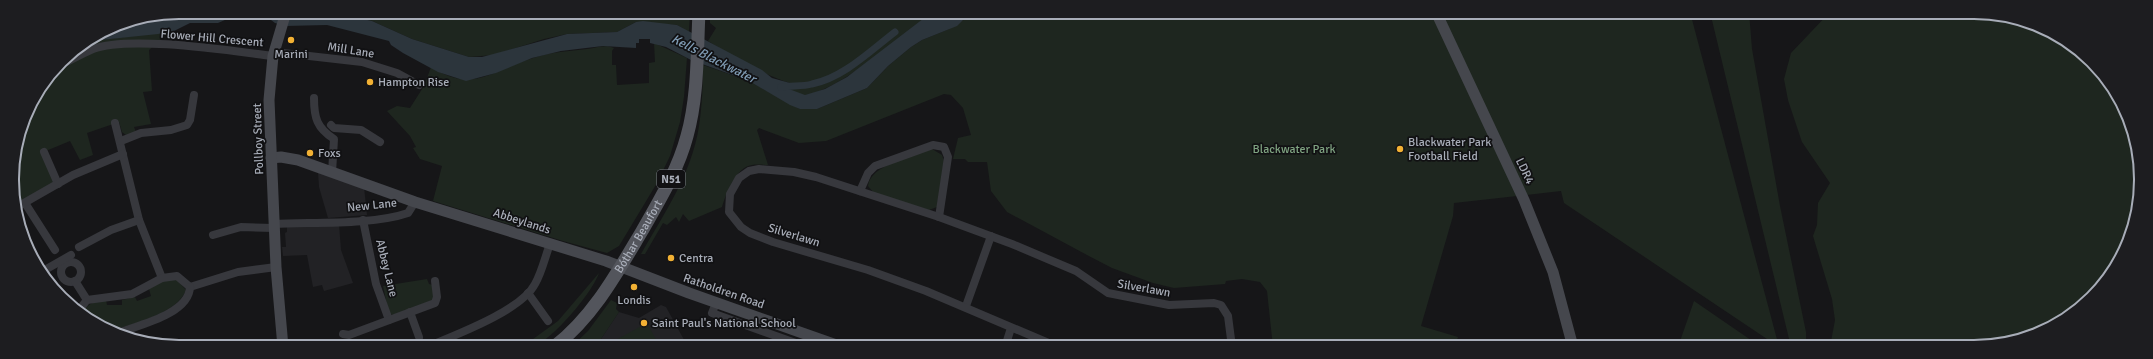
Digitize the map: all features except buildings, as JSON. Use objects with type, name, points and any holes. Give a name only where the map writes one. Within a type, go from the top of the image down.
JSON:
[{"type":"main road","name":"Bóthar Beaufort","points":[[562,340],[579,324],[597,303],[621,267],[678,165],[691,117],[699,19]]},
{"type":"street","name":"Pollboy Street","points":[[282,340],[274,226],[270,127],[270,78],[274,54],[284,19]]},
{"type":"street","name":"LDR4","points":[[1439,19],[1524,200],[1553,272],[1572,340]]},
{"type":"street","name":"Flower Hill Crescent","points":[[75,58],[93,49],[124,44],[155,44],[274,54]]},
{"type":"street","name":"Mill Lane","points":[[274,54],[362,62],[397,73],[419,85]]},
{"type":"street","points":[[121,141],[142,133],[171,130],[187,125],[190,120],[194,95]]},
{"type":"street","points":[[314,98],[316,122],[321,130],[334,139],[335,142]]},
{"type":"street","points":[[115,123],[121,141],[139,220],[162,278]]},
{"type":"street","name":"New Lane","points":[[270,127],[276,146],[298,160]]},
{"type":"street","points":[[332,173],[335,142],[339,135],[335,127],[361,130],[380,142]]},
{"type":"street","points":[[860,191],[868,172],[875,166],[926,147],[938,145],[944,147],[948,157],[939,216]]},
{"type":"street","points":[[44,152],[58,184]]},
{"type":"street","points":[[21,206],[73,176],[123,154]]},
{"type":"street","name":"New Lane","points":[[213,235],[242,227],[363,220],[408,213],[415,202],[298,160],[281,157],[271,158]]},
{"type":"street","name":"Silverlawn","points":[[1041,340],[1011,328],[966,306],[868,270],[761,238],[741,227],[729,212],[730,194],[739,178],[749,171],[759,169],[794,172],[860,191],[939,216],[991,236],[1076,271],[1108,293],[1169,305],[1214,303],[1221,305],[1228,316],[1231,340]]},
{"type":"street","name":"Abbeylands","points":[[415,202],[621,267]]},
{"type":"street","points":[[25,203],[55,250]]},
{"type":"street","points":[[80,247],[111,230],[139,220]]},
{"type":"street","name":"Abbey Lane","points":[[363,220],[376,284],[389,320]]},
{"type":"street","points":[[966,306],[991,236]]},
{"type":"street","points":[[442,340],[499,314],[528,293],[535,284],[550,244]]},
{"type":"street","points":[[46,270],[64,262],[71,256]]},
{"type":"street","points":[[64,262],[74,263],[79,267],[80,276],[75,281],[68,282],[62,277],[61,268],[64,262]]},
{"type":"street","points":[[190,287],[238,272],[276,267]]},
{"type":"street","name":"Ratholdren Road","points":[[621,267],[716,303],[822,340]]},
{"type":"street","points":[[82,307],[87,300],[132,294],[162,278],[177,276],[190,287]]},
{"type":"street","points":[[75,281],[87,300]]},
{"type":"street","points":[[343,334],[348,335],[435,303],[437,297],[435,281]]},
{"type":"street","points":[[125,330],[179,308],[188,298],[190,287]]},
{"type":"street","points":[[528,293],[548,321]]},
{"type":"street","points":[[716,303],[712,313],[787,340]]},
{"type":"street","points":[[410,312],[419,337]]},
{"type":"street","points":[[1008,340],[1011,328]]},
{"type":"shaded area","points":[[318,172],[364,187],[367,215],[328,218],[319,187]]},
{"type":"shaded area","points":[[339,224],[341,250],[353,283],[324,291],[322,285],[313,287],[307,255],[283,256],[282,247],[286,247],[285,233],[287,232],[287,226]]},
{"type":"shaded area","name":"Saint Paul's National School","points":[[661,305],[666,307],[684,340],[600,340],[619,312],[639,318]]},
{"type":"green space","points":[[363,19],[690,19],[689,32],[677,25],[636,22],[617,32],[567,34],[544,39],[494,55],[469,57],[412,39],[372,21]]},
{"type":"green space","points":[[710,19],[924,19],[853,73],[820,91],[806,95],[798,94],[789,89],[790,83],[780,80],[737,59],[708,41],[716,28],[710,23]]},
{"type":"green space","name":"Blackwater Park","points":[[965,19],[1692,19],[1777,340],[1769,340],[1564,203],[1561,191],[1454,203],[1453,216],[1421,326],[1458,337],[1457,340],[1272,340],[1267,291],[1260,282],[1242,279],[1226,281],[1225,284],[1174,288],[1153,283],[1112,268],[1007,212],[991,191],[987,162],[968,162],[965,159],[953,159],[958,138],[971,135],[963,108],[951,95],[944,94],[826,141],[799,143],[759,128],[757,130],[768,165],[752,165],[741,171],[732,182],[722,207],[689,221],[683,214],[679,222],[676,217],[667,225],[663,223],[645,254],[641,254],[676,193],[690,160],[700,119],[703,65],[749,81],[800,109],[817,109],[867,88],[888,66],[911,47],[922,40],[949,29]]},
{"type":"green space","points":[[1712,19],[1750,19],[1752,49],[1780,206],[1806,332],[1806,340],[1789,340]]},
{"type":"green space","points":[[1823,19],[1994,20],[2015,24],[2035,31],[2063,46],[2087,66],[2107,90],[2122,118],[2131,148],[2134,169],[2134,190],[2131,211],[2122,241],[2107,269],[2087,293],[2063,313],[2035,328],[2015,335],[1984,340],[1831,340],[1835,320],[1832,299],[1813,236],[1817,225],[1818,203],[1830,183],[1802,142],[1788,100],[1784,79],[1791,53]]},
{"type":"green space","points":[[174,31],[162,38],[149,50],[152,91],[143,92],[151,124],[134,127],[136,132],[126,135],[122,132],[119,122],[87,133],[93,155],[80,160],[70,141],[41,153],[54,182],[21,203],[19,190],[20,159],[24,138],[31,118],[46,90],[66,66],[90,46],[102,40]]},
{"type":"green space","points":[[654,43],[687,58],[684,97],[680,122],[670,156],[657,183],[619,246],[607,253],[433,201],[442,166],[420,159],[413,148],[416,147],[410,136],[387,111],[397,106],[410,108],[424,86],[431,67],[446,75],[459,79],[471,79],[483,77],[540,56],[607,46],[614,48],[612,51],[612,65],[616,65],[617,85],[649,83],[649,63],[655,62]]},
{"type":"green space","points":[[932,149],[942,155],[944,161],[937,207],[929,210],[874,193],[868,186],[876,172],[884,167],[904,158]]},
{"type":"green space","points":[[599,273],[595,282],[580,304],[550,336],[544,340],[532,340],[558,321]]},
{"type":"green space","points":[[176,279],[186,290],[174,305],[142,321],[119,328],[85,309],[92,303],[99,301],[106,300],[107,305],[122,305],[122,300],[135,297],[137,301],[151,296],[149,289],[165,281]]},
{"type":"green space","points":[[427,279],[429,284],[433,285],[433,300],[394,315],[389,314],[383,286]]},
{"type":"green space","points":[[611,300],[617,303],[616,309],[619,312],[600,340],[578,340],[588,331]]},
{"type":"green space","points":[[1694,301],[1751,340],[1680,340]]},
{"type":"green space","points":[[647,323],[656,340],[616,340]]},
{"type":"water","points":[[227,19],[218,23],[190,23],[174,31],[101,40],[118,31],[138,24],[159,20]]},
{"type":"water","name":"Kells Blackwater","points":[[270,19],[363,19],[372,21],[412,39],[469,57],[482,57],[567,34],[617,32],[636,22],[643,21],[677,25],[762,70],[772,78],[790,83],[789,89],[805,95],[825,89],[847,77],[923,19],[964,19],[957,26],[922,40],[911,47],[888,66],[867,88],[817,109],[800,109],[790,105],[749,81],[691,60],[666,47],[650,43],[650,39],[639,39],[639,43],[636,43],[636,48],[603,46],[561,51],[532,58],[496,73],[466,81],[438,72],[403,53],[391,45],[389,41],[327,25],[285,26],[275,23]]},
{"type":"waterway","points":[[781,87],[808,85],[835,76],[856,63],[895,32]]},
{"type":"place","name":"Marini","points":[[291,40]]},
{"type":"place","name":"Hampton Rise","points":[[370,82]]},
{"type":"place","name":"Blackwater Park Football Field","points":[[1400,149]]},
{"type":"place","name":"Foxs","points":[[310,153]]},
{"type":"place","name":"Centra","points":[[671,258]]},
{"type":"place","name":"Londis","points":[[634,287]]},
{"type":"place","name":"Saint Paul's National School","points":[[644,323]]}]
